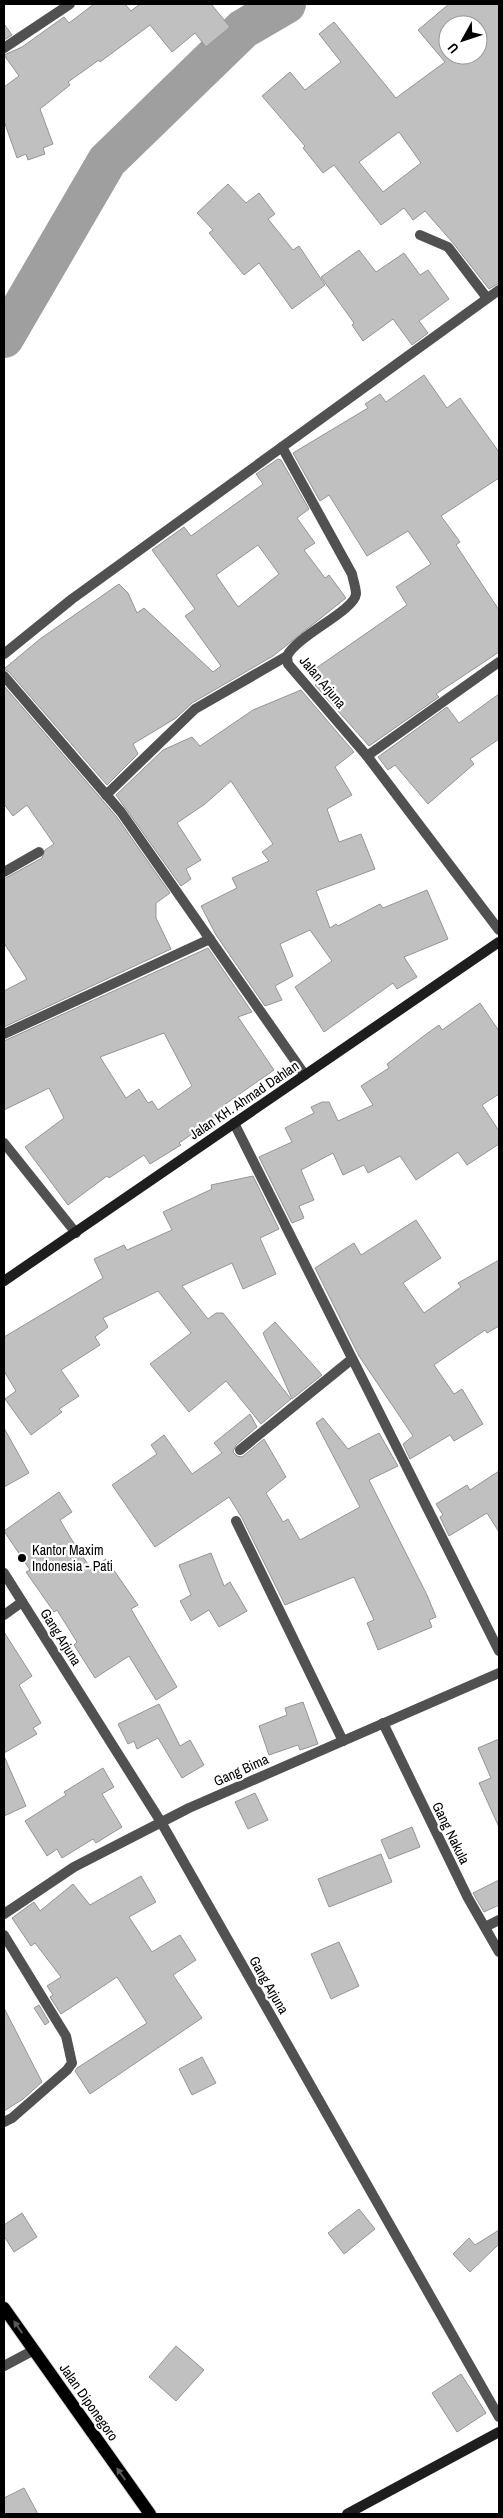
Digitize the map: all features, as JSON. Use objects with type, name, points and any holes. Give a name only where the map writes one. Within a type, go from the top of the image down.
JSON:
[{"type":"main road","name":"Jalan Diponegoro","points":[[4,2308],[150,2514]]},
{"type":"street","points":[[4,48],[70,4]]},
{"type":"street","points":[[420,236],[448,247],[488,298]]},
{"type":"street","points":[[4,654],[72,599],[499,290]]},
{"type":"street","name":"Jalan Arjuna","points":[[282,447],[352,574],[356,595],[350,606],[298,641],[287,656],[288,664],[367,756],[499,930]]},
{"type":"street","points":[[106,795],[195,709],[287,656]]},
{"type":"street","points":[[367,756],[499,662]]},
{"type":"street","points":[[4,676],[106,795],[305,1075]]},
{"type":"street","points":[[4,872],[39,852]]},
{"type":"street","points":[[4,1034],[210,939]]},
{"type":"street","name":"Jalan KH. Ahmad Dahlan","points":[[4,1281],[499,942]]},
{"type":"street","points":[[234,1124],[499,1651]]},
{"type":"street","points":[[4,1143],[76,1233]]},
{"type":"street","points":[[240,1450],[352,1359]]},
{"type":"street","points":[[236,1521],[343,1741]]},
{"type":"street","name":"Gang Arjuna","points":[[4,1573],[161,1822],[499,2417]]},
{"type":"street","points":[[4,1616],[22,1602]]},
{"type":"street","name":"Gang Bima","points":[[4,1914],[74,1867],[161,1822],[499,1673]]},
{"type":"street","name":"Gang Nakula","points":[[383,1723],[468,1898],[499,1952]]},
{"type":"street","points":[[485,1927],[499,1920]]},
{"type":"street","points":[[4,1935],[66,2036],[72,2063],[67,2070],[19,2112],[4,2122]]},
{"type":"street","points":[[4,2366],[34,2350]]},
{"type":"street","points":[[347,2514],[499,2432]]},
{"type":"building","points":[[94,4],[125,4],[131,11],[140,4],[211,4],[230,27],[206,47],[195,33],[172,52],[150,25],[100,62],[99,60],[68,82],[70,85],[40,109],[53,144],[43,148],[45,154],[28,160],[26,154],[17,158],[4,121],[4,87],[19,76],[4,55],[22,47],[64,17],[69,23]]},
{"type":"building","points":[[449,4],[499,4],[499,283],[489,289],[425,211],[413,220],[404,208],[381,225],[334,165],[323,173],[303,148],[305,146],[262,96],[290,72],[305,90],[341,62],[319,34],[334,22],[396,98],[441,65],[488,65],[488,15],[438,15],[438,54],[418,30]],"holes":[[[399,132],[421,163],[383,192],[359,162]]]},
{"type":"building","points":[[4,24],[12,35],[4,40]]},
{"type":"building","points":[[228,184],[246,203],[259,193],[275,214],[268,219],[293,250],[299,246],[325,285],[292,309],[259,263],[244,275],[209,233],[213,230],[197,213]]},
{"type":"building","points":[[359,250],[376,272],[404,253],[420,275],[428,270],[449,299],[419,321],[428,333],[412,345],[393,319],[363,341],[352,325],[354,323],[321,277]]},
{"type":"building","points":[[424,375],[447,408],[460,398],[499,452],[499,478],[441,516],[460,542],[456,545],[499,610],[499,652],[436,694],[439,697],[369,746],[315,685],[320,682],[312,671],[407,605],[396,587],[431,564],[408,531],[367,556],[329,495],[320,501],[293,453],[368,408],[365,404],[380,394],[386,402]]},
{"type":"building","points":[[278,459],[281,460],[309,509],[297,518],[315,543],[304,550],[325,578],[329,575],[346,598],[273,656],[192,703],[176,718],[133,744],[138,754],[107,785],[9,672],[4,669],[40,639],[119,584],[128,593],[137,613],[144,608],[213,672],[221,666],[185,616],[195,609],[152,550],[184,527],[191,536],[263,484],[256,474]],"holes":[[[258,545],[279,574],[238,607],[216,575]]]},
{"type":"building","points":[[4,686],[116,816],[170,893],[156,903],[156,918],[171,949],[4,1027],[4,991],[27,979],[4,943],[4,879],[42,858],[45,850],[54,844],[27,805],[13,816],[4,804]]},
{"type":"building","points":[[301,690],[354,752],[335,767],[352,795],[327,809],[339,842],[361,834],[375,869],[316,891],[330,928],[336,924],[338,926],[380,904],[383,908],[427,890],[448,939],[404,957],[417,977],[397,989],[393,983],[324,1032],[295,987],[332,961],[310,930],[280,944],[293,976],[275,986],[282,1000],[265,1006],[216,935],[201,906],[237,888],[232,878],[269,861],[262,852],[273,844],[231,781],[205,804],[177,823],[201,860],[186,869],[191,879],[181,886],[116,795],[163,750],[192,737],[200,746],[253,710]]},
{"type":"building","points":[[499,694],[499,739],[470,759],[474,764],[428,804],[395,765],[388,770],[378,757],[447,707],[459,723]]},
{"type":"building","points":[[208,948],[252,1012],[238,1017],[274,1070],[224,1105],[227,1110],[179,1143],[181,1145],[150,1164],[144,1155],[109,1178],[107,1176],[68,1205],[25,1147],[64,1118],[49,1088],[4,1110],[4,1041]],"holes":[[[164,1033],[192,1086],[158,1110],[152,1101],[148,1103],[139,1089],[126,1098],[100,1057]]]},
{"type":"building","points":[[480,1003],[499,1031],[499,1094],[482,1105],[499,1131],[499,1144],[467,1165],[458,1152],[416,1180],[400,1156],[368,1173],[364,1165],[343,1175],[333,1153],[301,1170],[314,1200],[299,1206],[304,1218],[292,1223],[259,1157],[292,1142],[285,1128],[314,1113],[311,1107],[322,1102],[329,1102],[338,1121],[373,1105],[361,1086],[389,1068],[387,1064],[439,1025],[442,1030]]},
{"type":"building","points":[[253,1176],[279,1229],[260,1238],[276,1274],[243,1289],[232,1263],[182,1286],[208,1319],[216,1313],[223,1313],[291,1399],[261,1424],[226,1381],[189,1412],[150,1364],[191,1333],[158,1291],[103,1318],[108,1327],[95,1337],[100,1345],[61,1370],[79,1396],[59,1409],[62,1412],[31,1435],[5,1399],[16,1391],[4,1371],[4,1337],[103,1278],[94,1259],[124,1245],[127,1250],[172,1230],[163,1212],[212,1189],[211,1185]]},
{"type":"building","points":[[416,1220],[441,1258],[403,1283],[424,1313],[461,1287],[458,1283],[499,1260],[499,1326],[487,1333],[485,1330],[434,1365],[454,1394],[462,1389],[483,1424],[454,1441],[450,1435],[410,1459],[403,1444],[413,1436],[359,1356],[315,1268],[354,1243],[361,1255]]},
{"type":"building","points":[[275,1322],[322,1375],[292,1399],[263,1333]]},
{"type":"building","points":[[250,1414],[257,1427],[236,1445],[233,1452],[237,1456],[242,1457],[264,1439],[286,1477],[266,1493],[283,1522],[288,1519],[300,1540],[360,1507],[316,1423],[323,1418],[348,1449],[379,1433],[398,1466],[369,1480],[427,1595],[436,1617],[429,1620],[432,1627],[378,1650],[367,1623],[374,1620],[354,1577],[285,1605],[242,1518],[229,1497],[155,1547],[112,1485],[157,1454],[151,1445],[164,1435],[192,1474],[222,1453],[214,1443]]},
{"type":"building","points":[[4,1428],[29,1473],[4,1487]]},
{"type":"building","points":[[499,1471],[499,1532],[487,1513],[449,1536],[440,1517],[443,1515],[436,1504],[467,1485],[470,1490]]},
{"type":"building","points":[[59,1492],[72,1512],[60,1520],[70,1537],[91,1569],[106,1559],[138,1605],[131,1609],[177,1687],[156,1700],[129,1656],[95,1678],[74,1645],[77,1642],[57,1610],[54,1612],[26,1572],[30,1570],[4,1531]]},
{"type":"building","points":[[211,1553],[224,1586],[230,1582],[247,1611],[219,1627],[209,1610],[191,1621],[180,1601],[191,1595],[179,1565]]},
{"type":"building","points":[[4,1632],[32,1676],[19,1685],[41,1723],[33,1728],[37,1734],[4,1753]]},
{"type":"building","points":[[303,1702],[318,1744],[300,1750],[298,1745],[269,1755],[259,1726],[287,1715],[285,1708]]},
{"type":"building","points":[[159,1704],[180,1746],[190,1740],[204,1765],[182,1778],[158,1738],[137,1749],[134,1741],[128,1744],[118,1724]]},
{"type":"building","points":[[499,1739],[499,1827],[479,1783],[491,1778],[478,1748]]},
{"type":"building","points":[[4,1756],[26,1806],[4,1816]]},
{"type":"building","points":[[103,1768],[114,1787],[102,1794],[122,1827],[96,1843],[93,1839],[62,1858],[57,1849],[47,1856],[25,1821],[66,1795],[64,1792]]},
{"type":"building","points":[[255,1793],[268,1820],[248,1829],[235,1802]]},
{"type":"building","points":[[412,1827],[420,1847],[389,1859],[381,1840]]},
{"type":"building","points":[[381,1854],[392,1882],[329,1907],[318,1879]]},
{"type":"building","points":[[141,1876],[156,1902],[129,1917],[152,1952],[180,1935],[196,1960],[173,1975],[202,2018],[90,2094],[75,2071],[77,2068],[147,2023],[117,1977],[61,2014],[50,1997],[53,1995],[47,1986],[61,1977],[35,1943],[31,1946],[12,1918],[34,1902],[40,1911],[73,1884],[90,1905]]},
{"type":"building","points":[[499,1880],[499,1905],[484,1912],[473,1893]]},
{"type":"building","points":[[339,1942],[359,1986],[331,1999],[311,1954]]},
{"type":"building","points":[[39,2005],[49,2022],[45,2025],[34,2008]]},
{"type":"building","points":[[4,2008],[42,2082],[23,2099],[4,2111]]},
{"type":"building","points":[[202,2057],[216,2083],[192,2095],[179,2069]]},
{"type":"building","points":[[359,2209],[375,2229],[344,2254],[328,2233]]},
{"type":"building","points":[[22,2213],[37,2237],[14,2252],[4,2236],[4,2225]]},
{"type":"building","points":[[499,2230],[499,2244],[470,2272],[453,2254],[469,2238],[475,2245]]},
{"type":"building","points":[[176,2346],[204,2370],[176,2401],[149,2377]]},
{"type":"building","points":[[461,2374],[486,2413],[457,2432],[432,2393]]},
{"type":"building","points":[[24,2488],[38,2514],[4,2514],[4,2498]]},
{"type":"waterway","points":[[4,338],[107,161],[243,29],[286,4]]},
{"type":"place","name":"Kantor Maxim Indonesia - Pati","points":[[22,1558]]}]
